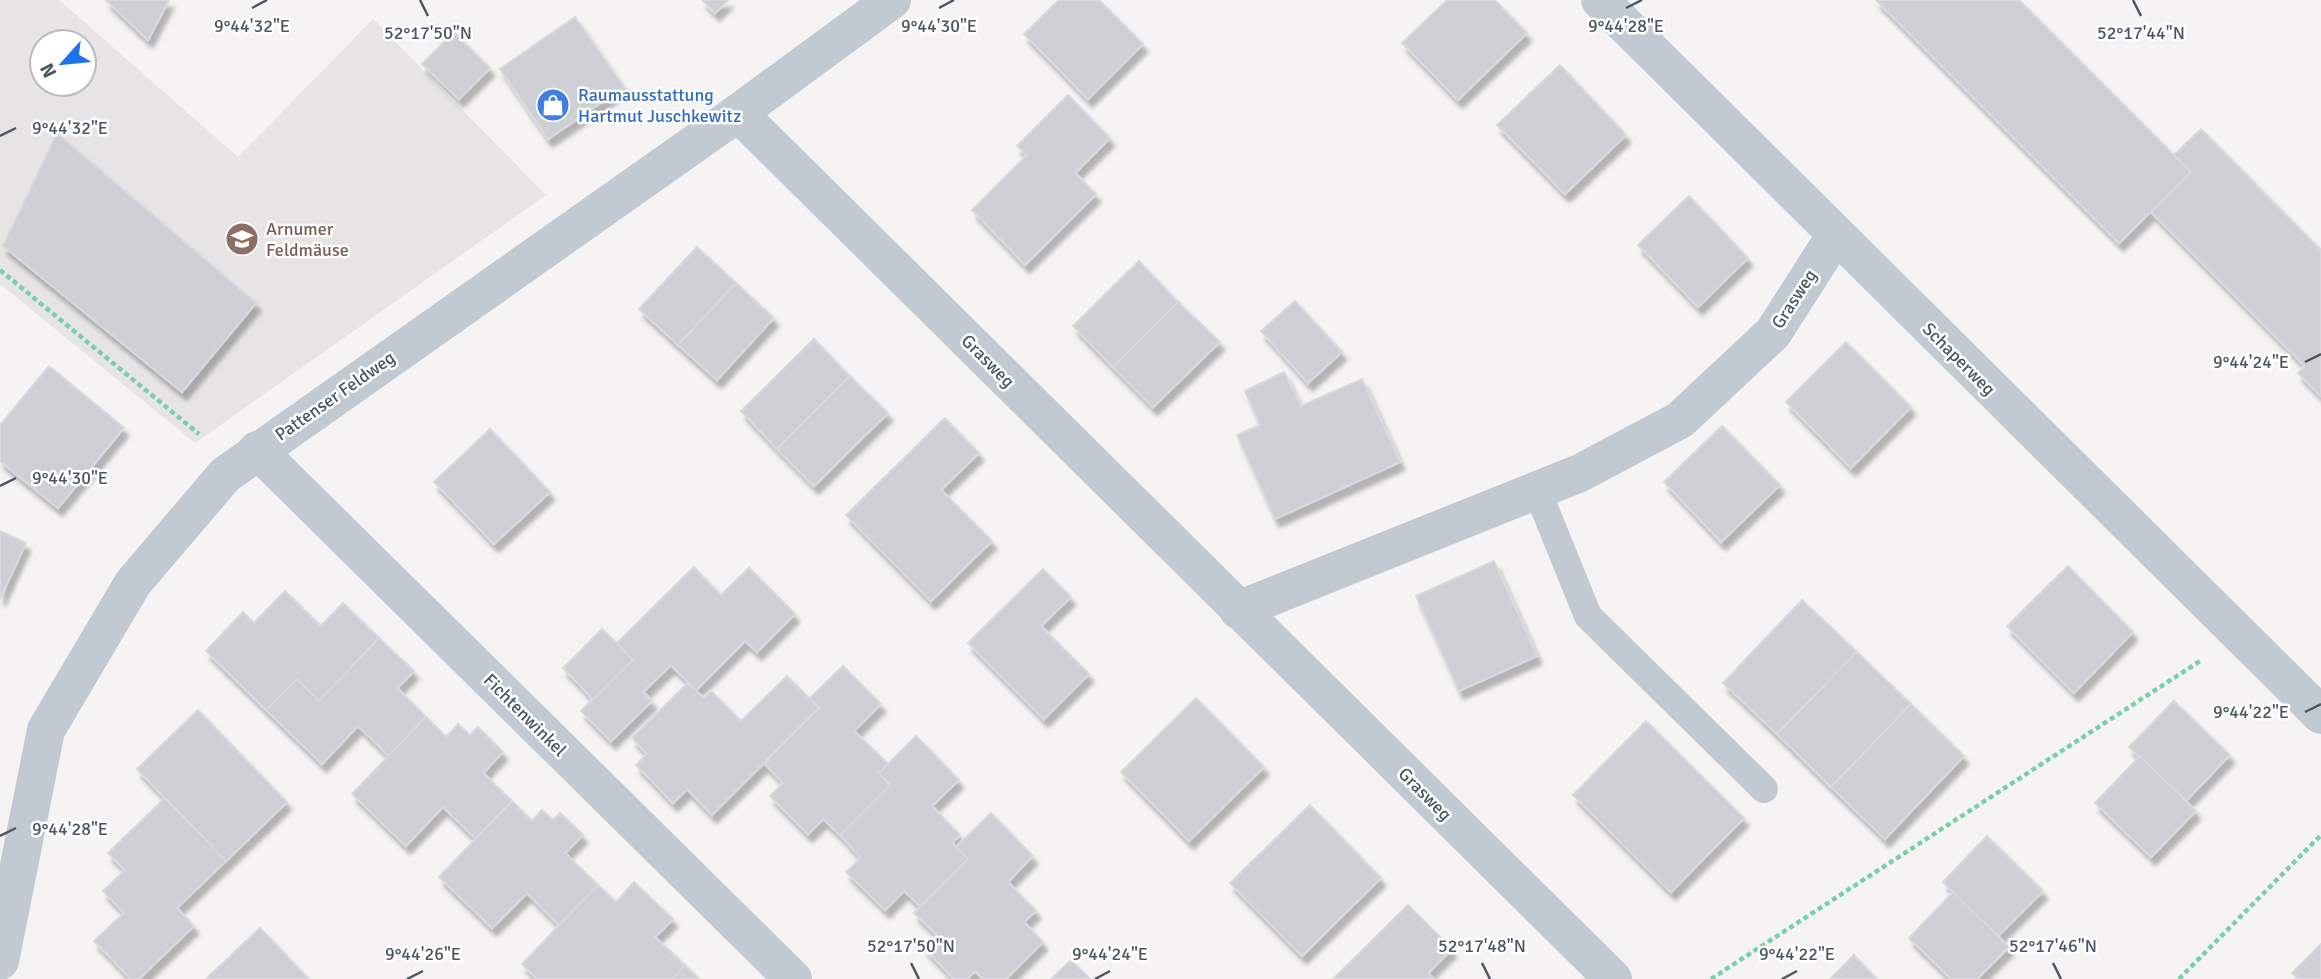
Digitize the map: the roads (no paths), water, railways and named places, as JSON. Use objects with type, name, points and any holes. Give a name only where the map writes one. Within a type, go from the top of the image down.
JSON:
[{"type":"street","name":"Pattenser Feldweg","points":[[0,961],[46,730],[133,583],[225,475],[738,113],[892,0]]},
{"type":"street","name":"Schaperweg","points":[[1600,0],[2321,715]]},
{"type":"street","name":"Grasweg","points":[[738,113],[1613,979]]},
{"type":"street","name":"Grasweg","points":[[1238,610],[1580,474],[1680,420],[1773,333],[1835,236]]},
{"type":"street","name":"Fichtenwinkel","points":[[247,458],[793,979]]},
{"type":"lane","points":[[1537,490],[1588,616],[1764,789]]},
{"type":"place","name":"Raumausstattung Hartmut Juschkewitz","points":[[553,105]]},
{"type":"place","name":"Arnumer Feldmäuse","points":[[242,239]]}]
